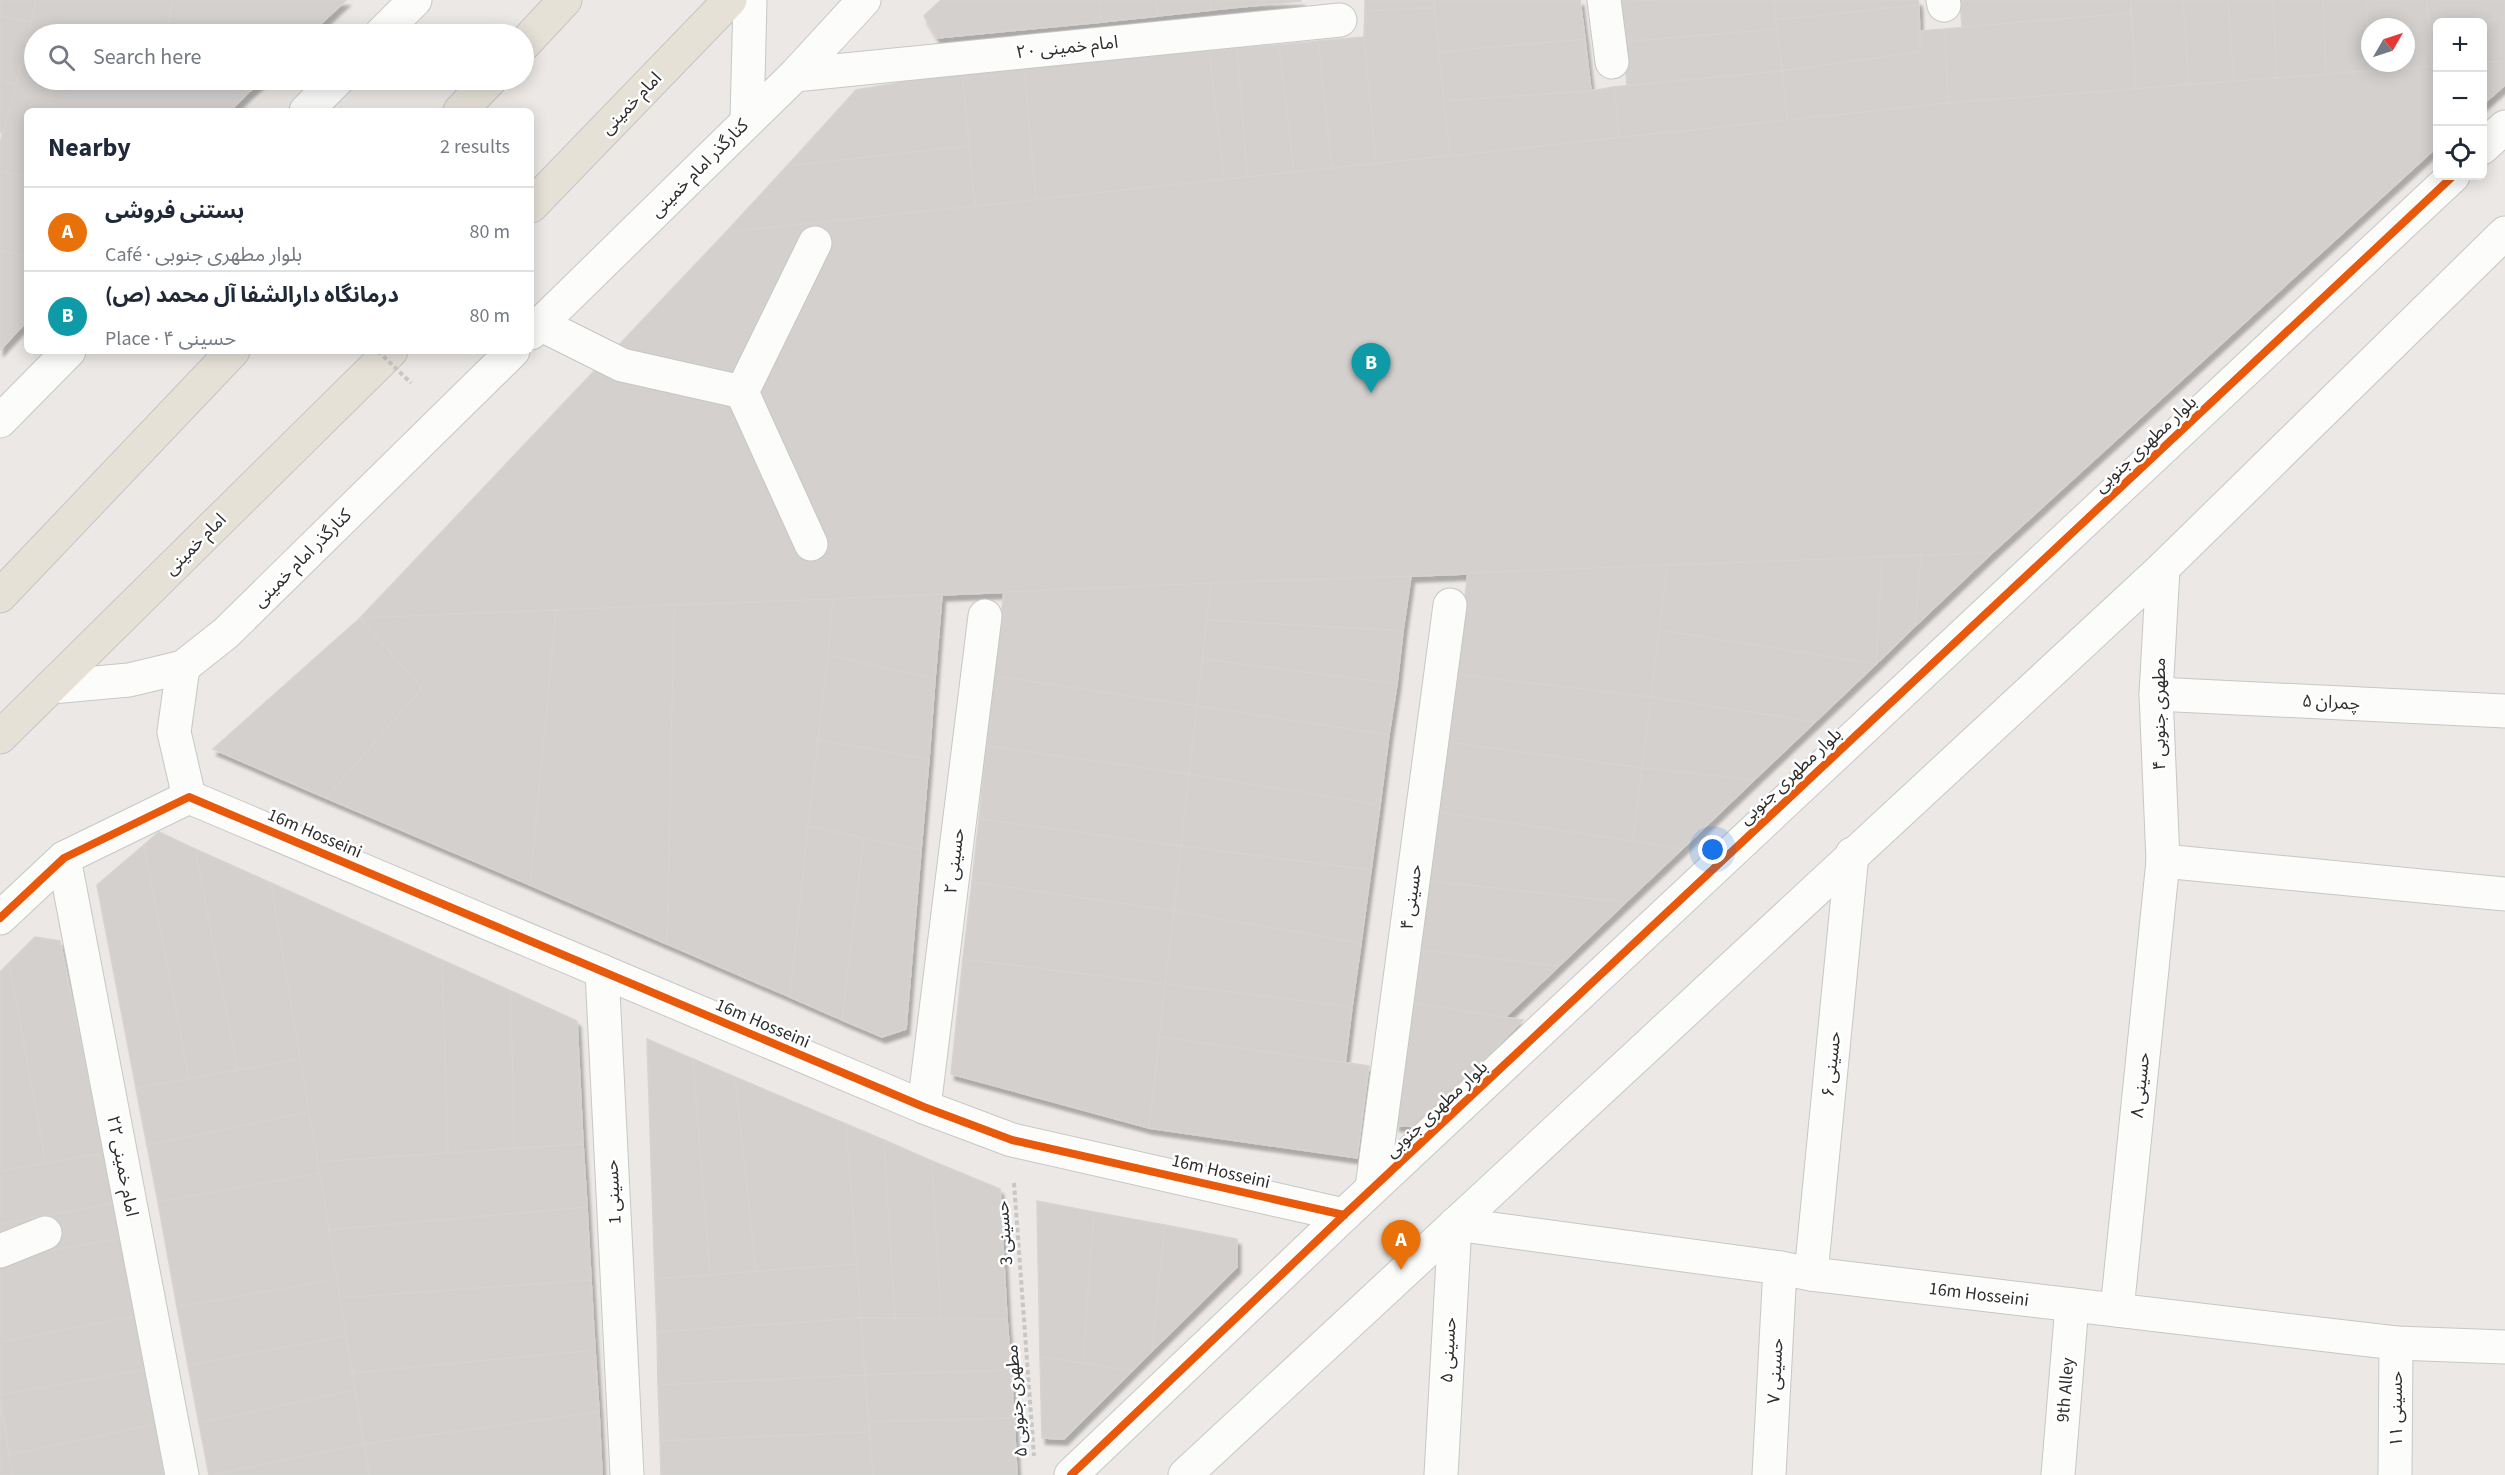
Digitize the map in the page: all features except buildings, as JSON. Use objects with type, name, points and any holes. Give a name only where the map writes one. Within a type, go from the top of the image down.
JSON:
[{"type":"main road","points":[[534,33],[565,0]]},
{"type":"main road","name":"امام خمینی","points":[[534,203],[730,0]]},
{"type":"main road","points":[[463,108],[480,90]]},
{"type":"main road","points":[[0,596],[230,354]]},
{"type":"main road","name":"امام خمینی","points":[[0,737],[388,354]]},
{"type":"street","points":[[391,24],[415,0]]},
{"type":"street","points":[[747,120],[750,0]]},
{"type":"street","name":"کنارگذر امام خمینی","points":[[536,328],[795,75],[864,0]]},
{"type":"street","points":[[1604,0],[1612,62]]},
{"type":"street","name":"امام خمینی ۲۰","points":[[795,75],[1340,20]]},
{"type":"street","points":[[309,108],[327,90]]},
{"type":"street","points":[[2487,143],[2505,127]]},
{"type":"street","name":"بلوار مطهری جنوبی","points":[[1071,1475],[1372,1188],[2449,180]]},
{"type":"street","points":[[1185,1475],[2163,568],[2505,233]]},
{"type":"street","points":[[741,392],[815,243]]},
{"type":"street","points":[[536,328],[622,365],[741,392]]},
{"type":"street","points":[[0,421],[66,354]]},
{"type":"street","name":"کنارگذر امام خمینی","points":[[51,687],[129,680],[183,667],[226,633],[510,354]]},
{"type":"street","points":[[741,392],[811,544]]},
{"type":"street","name":"مطهری جنوبی ۴","points":[[2163,568],[2156,694],[2163,861]]},
{"type":"street","name":"حسینی ۴","points":[[1372,1188],[1450,605]]},
{"type":"street","name":"حسینی ۲","points":[[924,1107],[985,616]]},
{"type":"street","points":[[0,918],[64,858],[189,797],[174,732],[183,667]]},
{"type":"street","name":"چمران ۵","points":[[2156,694],[2505,711]]},
{"type":"street","name":"16m Hosseini","points":[[189,797],[924,1107],[1012,1140],[1344,1215]]},
{"type":"street","name":"حسینی ۶","points":[[1795,1271],[1852,854]]},
{"type":"street","name":"امام خمینی ۲۲","points":[[64,858],[182,1475]]},
{"type":"street","points":[[2163,861],[2505,894]]},
{"type":"street","name":"حسینی ۸","points":[[2117,1310],[2163,861]]},
{"type":"street","name":"حسینی 1","points":[[602,971],[627,1475]]},
{"type":"street","name":"16m Hosseini","points":[[1455,1224],[1795,1271],[2396,1343],[2505,1347]]},
{"type":"street","name":"حسینی ۵","points":[[1441,1475],[1455,1224]]},
{"type":"street","points":[[0,1251],[45,1233]]},
{"type":"street","name":"حسینی ۷","points":[[1770,1475],[1795,1271]]},
{"type":"street","name":"9th Alley","points":[[2058,1475],[2072,1305]]},
{"type":"street","name":"حسینی ۱۱","points":[[2395,1475],[2396,1343]]},
{"type":"path","points":[[381,354],[411,382]]},
{"type":"cycle path","points":[[1071,1475],[1344,1215],[2449,180]]},
{"type":"cycle path","points":[[0,918],[64,858],[189,797],[924,1107],[1012,1140],[1344,1215]]},
{"type":"place","name":"درمانگاه دارالشفا آل محمد (ص)","points":[[1371,393]]},
{"type":"place","name":"بستنی فروشی","points":[[1401,1270]]}]
